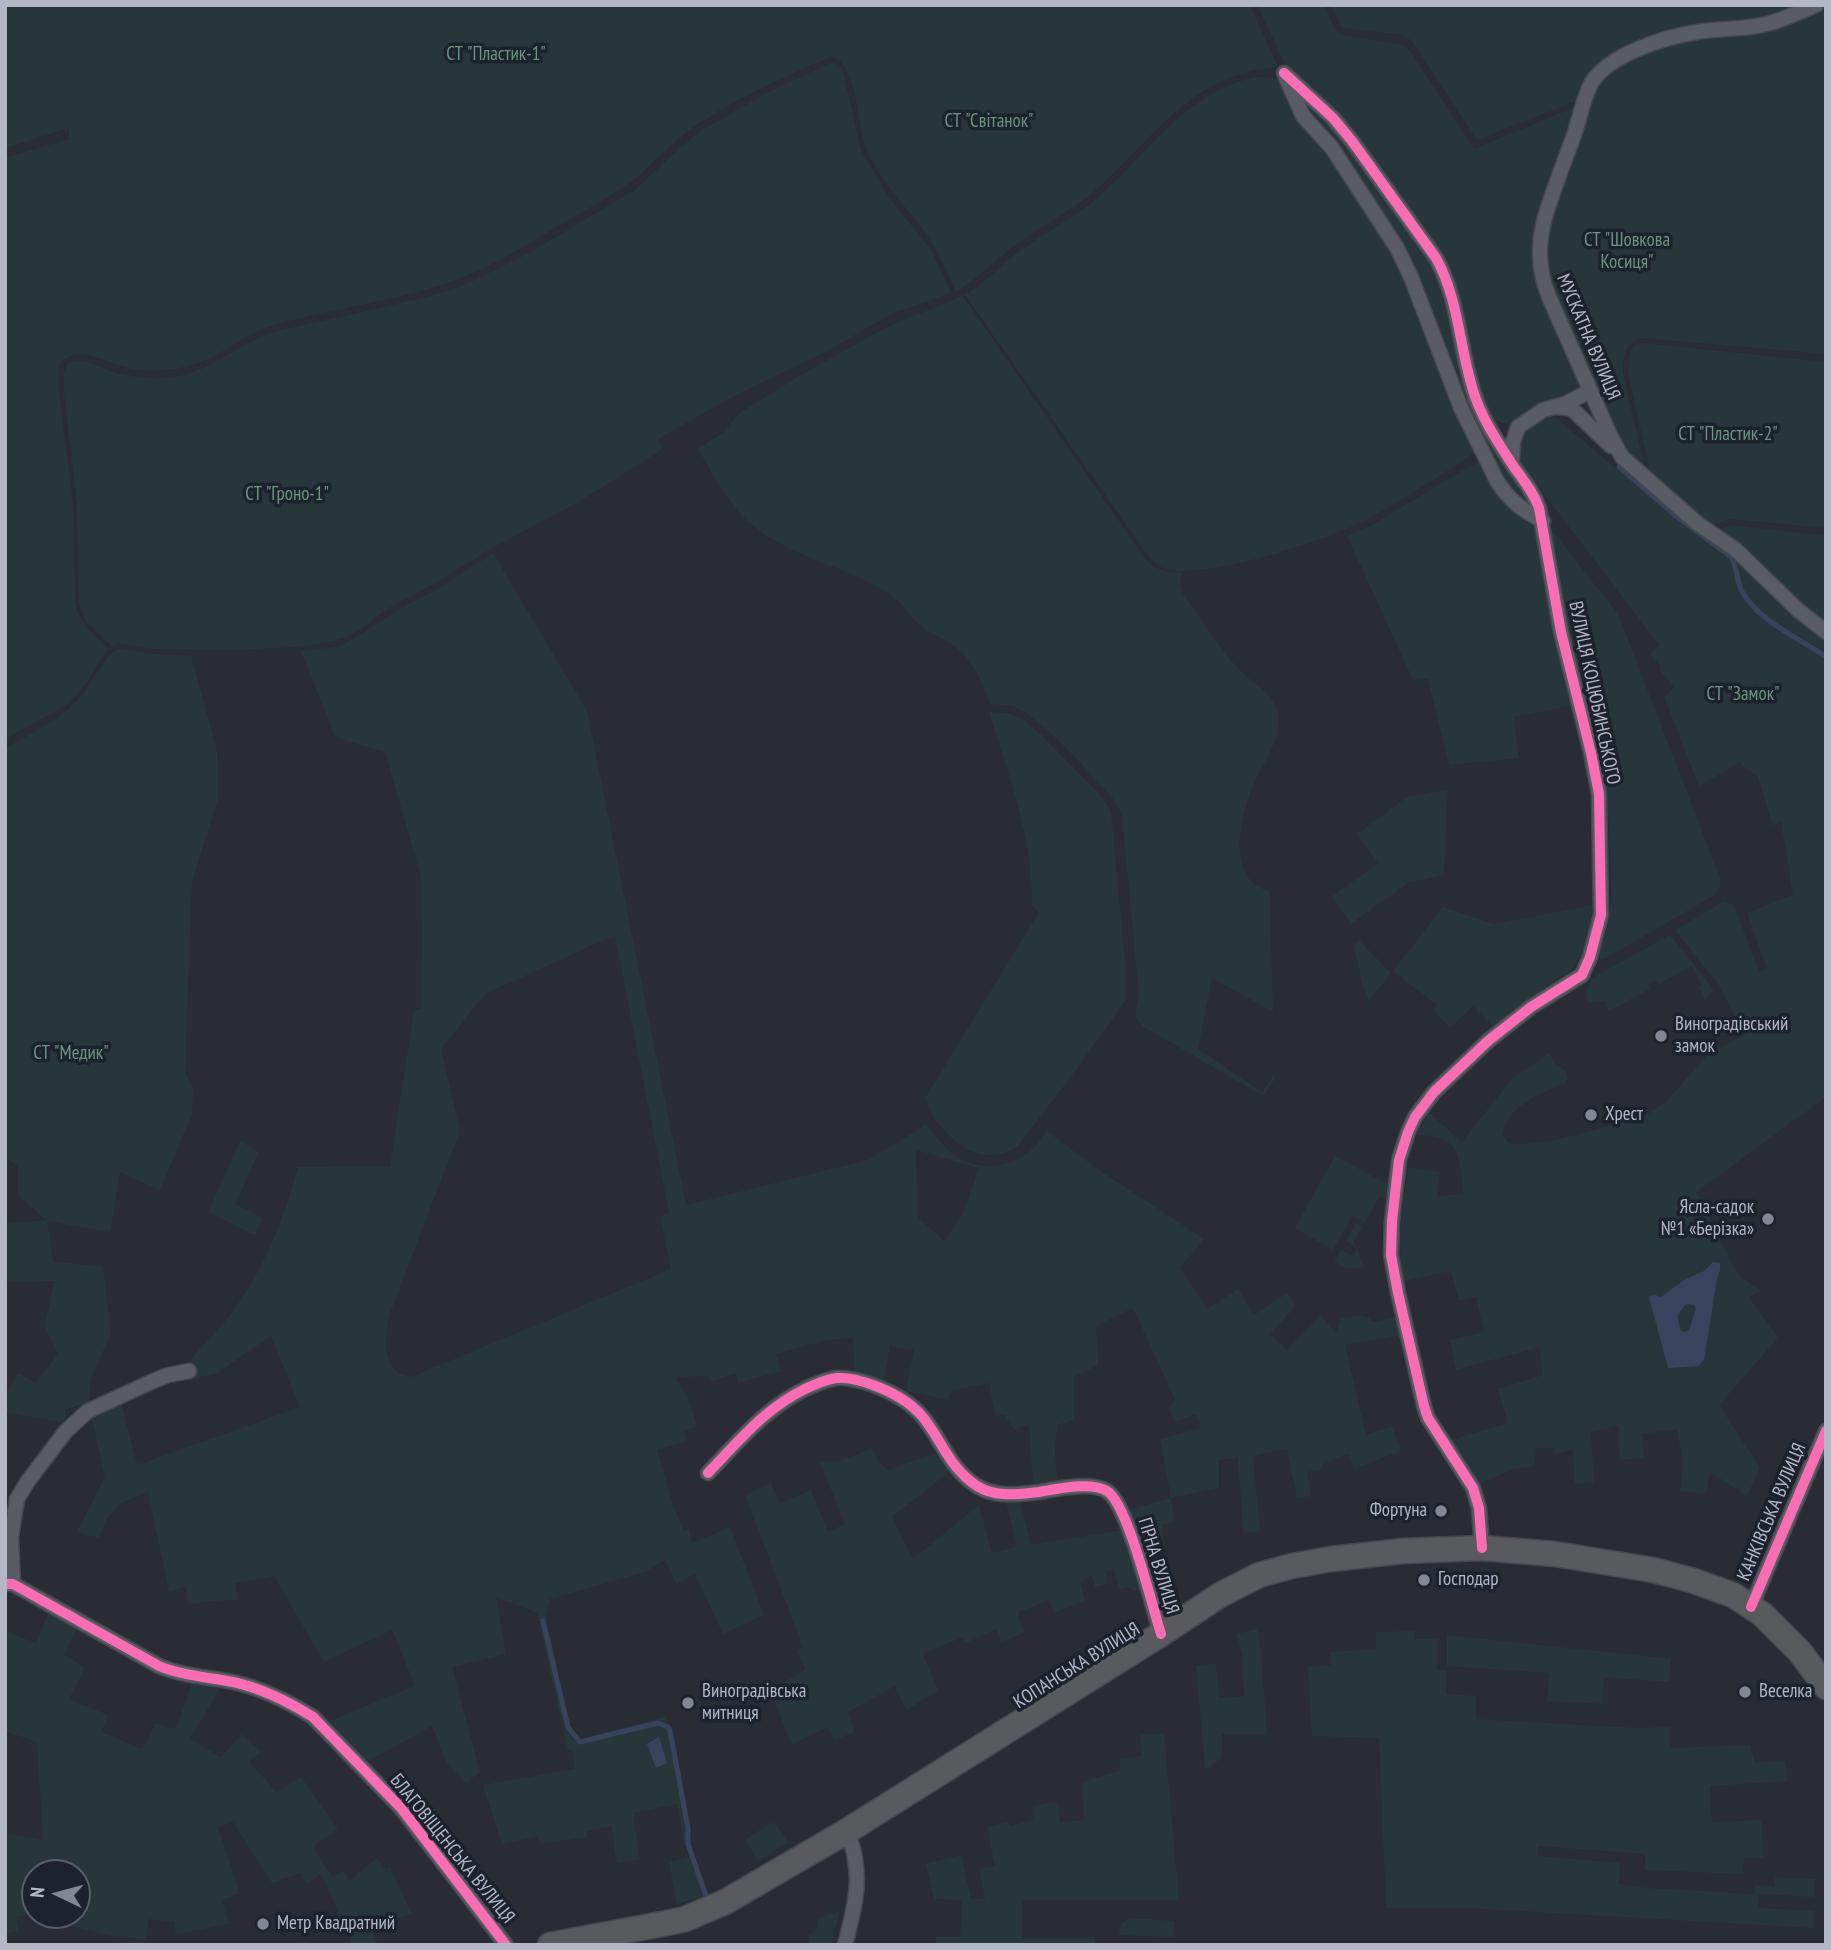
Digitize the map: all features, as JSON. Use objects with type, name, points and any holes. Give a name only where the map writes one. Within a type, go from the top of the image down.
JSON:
[{"type":"highway","name":"КОПАНСЬКА ВУЛИЦЯ","points":[[550,1945],[649,1928],[685,1919],[725,1902],[847,1830],[1161,1634],[1195,1610],[1240,1584],[1292,1566],[1403,1551],[1482,1548],[1542,1553],[1653,1570],[1733,1595],[1762,1614],[1800,1652],[1826,1687]]},
{"type":"highway","points":[[1800,1652],[1826,1667]]},
{"type":"street","name":"МУСКАТНА ВУЛИЦЯ","points":[[1816,5],[1764,25],[1696,32],[1649,45],[1607,68],[1592,82],[1584,100],[1543,219],[1539,257],[1546,290],[1609,435],[1622,457],[1697,523],[1736,550],[1798,610],[1826,632]]},
{"type":"street","name":"ВУЛИЦЯ КОЦЮБИНСЬКОГО","points":[[1482,1548],[1478,1498],[1433,1427],[1424,1406],[1398,1293],[1391,1239],[1399,1160],[1415,1117],[1434,1092],[1509,1023],[1582,975],[1599,927],[1602,900],[1599,794],[1561,632],[1543,521],[1536,497],[1512,464],[1482,413],[1473,390],[1454,300],[1445,274],[1346,133],[1284,73],[1303,116],[1332,148],[1405,264],[1461,408],[1497,481],[1520,508],[1543,521]]},
{"type":"street","points":[[1489,426],[1501,430],[1518,427],[1550,407],[1565,404],[1590,391]]},
{"type":"street","points":[[1550,407],[1563,407],[1573,411],[1622,457]]},
{"type":"street","points":[[1512,464],[1513,442],[1518,427]]},
{"type":"street","name":"БЛАГОВІЩЕНСЬКА ВУЛИЦЯ","points":[[189,1371],[151,1382],[88,1411],[66,1431],[17,1499],[11,1537],[9,1584],[159,1666],[182,1674],[253,1688],[313,1717],[401,1808],[506,1945]]},
{"type":"street","name":"ГІРНА ВУЛИЦЯ","points":[[708,1473],[782,1401],[822,1381],[846,1378],[861,1381],[900,1398],[913,1408],[923,1418],[953,1463],[966,1477],[986,1491],[1009,1494],[1085,1486],[1107,1491],[1119,1507],[1129,1530],[1161,1634]]},
{"type":"street","name":"КАНКІВСЬКА ВУЛИЦЯ","points":[[1751,1607],[1826,1431]]},
{"type":"street","points":[[845,1945],[858,1877],[853,1846],[847,1830]]},
{"type":"green space","points":[[5,5],[1250,5],[1278,67],[1248,72],[1221,81],[1198,94],[1158,128],[1088,197],[1021,241],[956,292],[933,245],[872,161],[864,140],[852,84],[841,62],[833,57],[785,77],[719,111],[683,135],[639,176],[617,192],[510,254],[464,277],[410,294],[271,326],[210,358],[182,367],[143,370],[85,355],[67,358],[59,364],[58,384],[73,503],[75,605],[84,624],[108,648],[88,681],[70,703],[5,739],[5,158],[69,139],[69,128],[5,148]]},
{"type":"green space","points":[[1257,5],[1323,5],[1339,34],[1405,46],[1474,149],[1575,107],[1573,122],[1536,244],[1585,389],[1514,423],[1501,423],[1491,416],[1482,402],[1449,272],[1286,66]]},
{"type":"green space","points":[[1331,5],[1808,5],[1771,20],[1650,42],[1576,101],[1477,140],[1412,41],[1403,35],[1345,28],[1340,24]]},
{"type":"green space","name":"СТ \"Шовкова Косиця\"","points":[[1826,6],[1826,354],[1643,338],[1632,342],[1625,356],[1623,374],[1646,473],[1620,446],[1553,299],[1542,245],[1590,96],[1606,75],[1626,60],[1647,50],[1671,43],[1770,28]]},
{"type":"green space","name":"СТ \"Гроно-1\"","points":[[833,63],[839,65],[843,71],[861,150],[889,198],[932,251],[951,293],[893,313],[825,352],[732,397],[658,439],[663,449],[580,501],[387,609],[345,637],[299,647],[154,649],[119,643],[112,646],[85,620],[79,603],[77,502],[63,385],[67,364],[85,362],[113,372],[139,377],[181,376],[274,332],[455,289],[531,252],[635,190],[701,131],[763,95]]},
{"type":"green space","points":[[1256,77],[1283,78],[1394,252],[1476,452],[1372,517],[1329,536],[1239,563],[1185,571],[1166,569],[1149,557],[965,295],[1020,251],[1100,196],[1189,109],[1231,85]]},
{"type":"green space","points":[[1300,94],[1336,129],[1441,275],[1470,390],[1530,497],[1532,510],[1513,497],[1464,407],[1414,277],[1313,122]]},
{"type":"green space","points":[[963,296],[1146,560],[1162,570],[1182,573],[1182,592],[1232,661],[1265,692],[1278,711],[1276,736],[1249,795],[1240,837],[1242,864],[1247,876],[1256,885],[1270,892],[1273,1012],[1212,978],[1198,1049],[1262,1092],[1274,1075],[1274,1080],[1263,1096],[1142,1026],[1135,1016],[1139,994],[1122,817],[1110,794],[1063,745],[1023,711],[1012,706],[990,704],[978,676],[962,653],[922,627],[894,598],[858,577],[778,543],[750,523],[727,497],[698,449],[724,432],[738,414],[801,375],[887,327]]},
{"type":"green space","name":"СТ \"Пластик-2\"","points":[[1643,343],[1826,362],[1826,528],[1730,519],[1708,526],[1654,479],[1628,373],[1630,352],[1635,345]]},
{"type":"green space","points":[[1547,416],[1560,420],[1679,521],[1684,519],[1728,550],[1826,638],[1826,1097],[1696,1192],[1738,1275],[1760,1291],[1749,1297],[1778,1338],[1719,1405],[1760,1467],[1747,1496],[1710,1472],[1706,1494],[1680,1491],[1683,1463],[1677,1429],[1642,1434],[1644,1458],[1620,1460],[1618,1426],[1591,1432],[1594,1482],[1575,1484],[1573,1450],[1555,1454],[1554,1448],[1536,1448],[1535,1466],[1514,1469],[1480,1484],[1451,1440],[1508,1423],[1498,1389],[1543,1375],[1539,1347],[1456,1370],[1450,1340],[1484,1332],[1476,1297],[1459,1301],[1451,1271],[1404,1281],[1401,1267],[1400,1239],[1408,1167],[1440,1172],[1437,1196],[1464,1194],[1455,1149],[1442,1139],[1415,1135],[1429,1113],[1462,1142],[1512,1079],[1549,1053],[1555,1064],[1566,1071],[1568,1079],[1528,1101],[1512,1114],[1502,1134],[1508,1142],[1520,1144],[1556,1140],[1648,1114],[1668,1100],[1708,1055],[1744,1035],[1719,985],[1675,930],[1723,902],[1734,905],[1759,972],[1767,969],[1747,913],[1793,895],[1781,821],[1773,826],[1758,777],[1739,763],[1699,786],[1664,697],[1675,687],[1658,669],[1661,666],[1650,654],[1659,645],[1522,465],[1520,449],[1524,435],[1533,423]]},
{"type":"green space","points":[[1480,460],[1502,501],[1536,530],[1550,617],[1570,706],[1514,717],[1519,758],[1449,765],[1428,679],[1413,680],[1347,536],[1372,525]]},
{"type":"green space","points":[[1731,525],[1826,536],[1826,626],[1716,531]]},
{"type":"green space","name":"СТ \"Замок\"","points":[[1550,528],[1618,614],[1721,880],[1715,895],[1595,962],[1607,929],[1612,897],[1607,790],[1566,630]]},
{"type":"green space","points":[[493,553],[587,711],[686,1205],[868,1160],[926,1125],[957,1157],[976,1165],[987,1166],[1007,1164],[1025,1155],[1047,1131],[1099,1170],[1204,1239],[1180,1268],[1207,1309],[1238,1289],[1254,1315],[1287,1293],[1296,1306],[1270,1334],[1287,1350],[1321,1316],[1336,1333],[1341,1318],[1359,1315],[1370,1318],[1372,1322],[1397,1317],[1401,1335],[1345,1345],[1366,1435],[1392,1426],[1401,1451],[1354,1469],[1348,1454],[1322,1465],[1322,1469],[1307,1472],[1311,1496],[1297,1498],[1287,1449],[1253,1456],[1260,1531],[1243,1533],[1238,1458],[1219,1460],[1219,1488],[1171,1498],[1160,1439],[1201,1428],[1196,1414],[1174,1422],[1168,1407],[1176,1402],[1133,1308],[1096,1326],[1098,1365],[1074,1377],[1074,1420],[1057,1425],[1057,1481],[1033,1483],[1029,1424],[1014,1430],[1004,1415],[995,1416],[989,1383],[952,1390],[949,1400],[906,1391],[914,1350],[890,1346],[883,1382],[855,1371],[853,1338],[827,1340],[776,1354],[781,1371],[738,1383],[735,1373],[711,1382],[708,1376],[676,1377],[690,1403],[697,1426],[684,1431],[687,1441],[657,1450],[673,1505],[684,1531],[689,1529],[692,1543],[730,1527],[764,1615],[723,1634],[695,1574],[676,1584],[665,1560],[645,1572],[550,1599],[546,1616],[570,1727],[579,1739],[665,1717],[673,1730],[690,1828],[689,1844],[708,1892],[677,1904],[669,1862],[690,1857],[684,1842],[678,1804],[633,1813],[640,1859],[617,1863],[611,1826],[586,1831],[587,1837],[540,1844],[538,1836],[502,1844],[483,1785],[575,1769],[572,1750],[568,1750],[537,1613],[496,1597],[506,1654],[452,1667],[480,1772],[466,1783],[447,1763],[432,1726],[368,1761],[330,1721],[415,1686],[392,1630],[324,1662],[274,1576],[235,1583],[238,1600],[189,1605],[185,1586],[169,1592],[148,1492],[119,1504],[106,1520],[99,1538],[77,1532],[105,1477],[91,1415],[121,1402],[137,1465],[300,1407],[271,1336],[217,1373],[193,1379],[189,1361],[239,1303],[261,1266],[278,1228],[298,1167],[390,1166],[414,1010],[421,1009],[422,939],[421,877],[385,752],[335,737],[301,651],[345,644],[405,606],[440,588]],"holes":[[[615,935],[669,1213],[660,1216],[671,1269],[411,1377],[398,1372],[388,1358],[386,1337],[389,1316],[460,1131],[441,1049],[485,994]],[[916,1150],[979,1168],[963,1213],[945,1241],[918,1218]]]},
{"type":"green space","name":"СТ \"Медик\"","points":[[119,649],[191,656],[217,751],[218,799],[192,881],[185,1071],[193,1090],[192,1114],[160,1190],[120,1172],[110,1232],[47,1221],[53,1261],[103,1267],[111,1333],[90,1381],[90,1403],[66,1409],[64,1423],[5,1412],[5,1395],[18,1373],[36,1383],[58,1354],[45,1327],[54,1281],[5,1282],[5,1224],[46,1220],[18,1195],[18,1166],[5,1157],[5,749],[70,708],[108,657]]},
{"type":"green space","points":[[989,712],[1007,713],[1020,718],[1038,732],[1102,797],[1111,812],[1126,972],[1125,1001],[1079,1066],[1018,1146],[993,1155],[971,1151],[960,1145],[934,1118],[925,1098],[1039,912],[1032,906],[1029,856],[1024,832]]},
{"type":"green space","points":[[1448,790],[1444,875],[1408,883],[1351,924],[1332,896],[1378,864],[1357,834],[1407,797]]},
{"type":"green space","points":[[1593,905],[1584,948],[1571,970],[1493,1026],[1473,1006],[1450,1028],[1433,1010],[1437,1005],[1393,971],[1443,907],[1494,924]]},
{"type":"green space","points":[[1670,935],[1713,989],[1705,999],[1699,987],[1702,985],[1692,966],[1659,984],[1656,980],[1648,984],[1650,989],[1609,1011],[1604,1001],[1588,1001],[1586,991],[1592,978]]},
{"type":"green space","points":[[1359,940],[1391,973],[1369,1001],[1363,987],[1354,946]]},
{"type":"green space","points":[[240,1141],[259,1152],[235,1204],[263,1218],[255,1235],[208,1212]]},
{"type":"green space","points":[[1335,1156],[1389,1185],[1387,1200],[1380,1196],[1365,1222],[1352,1216],[1333,1250],[1295,1228]]},
{"type":"green space","points":[[1356,1223],[1362,1227],[1354,1241],[1364,1267],[1348,1269],[1334,1262],[1341,1250],[1353,1256],[1356,1251],[1354,1246],[1346,1241]]},
{"type":"green space","points":[[873,1448],[878,1461],[888,1470],[937,1453],[949,1472],[892,1517],[913,1559],[979,1505],[992,1553],[1017,1547],[1006,1501],[1020,1501],[1031,1545],[1123,1530],[1139,1589],[1119,1589],[1114,1570],[1105,1572],[1108,1583],[1095,1587],[1092,1575],[1080,1582],[1085,1601],[1054,1613],[1049,1600],[1017,1613],[1024,1633],[1001,1642],[996,1629],[966,1643],[963,1637],[923,1654],[938,1691],[906,1710],[895,1686],[848,1712],[855,1731],[834,1741],[828,1727],[791,1745],[771,1690],[805,1670],[798,1651],[803,1647],[745,1495],[771,1483],[780,1503],[811,1490],[828,1532],[845,1524],[820,1462],[839,1461]]},
{"type":"green space","points":[[1171,1498],[1175,1522],[1162,1525],[1165,1548],[1143,1554],[1129,1510]]},
{"type":"green space","points":[[49,1611],[77,1628],[64,1654],[85,1668],[69,1699],[108,1715],[102,1732],[142,1749],[155,1723],[176,1729],[192,1682],[220,1688],[190,1739],[221,1757],[242,1734],[261,1752],[249,1762],[277,1792],[301,1777],[338,1829],[313,1847],[332,1877],[343,1871],[350,1880],[377,1858],[386,1869],[390,1867],[412,1914],[372,1925],[377,1945],[352,1945],[349,1932],[344,1933],[321,1874],[307,1884],[300,1873],[272,1883],[233,1822],[218,1828],[240,1893],[222,1900],[229,1924],[176,1934],[174,1922],[149,1919],[146,1940],[83,1929],[91,1929],[91,1859],[21,1859],[21,1916],[16,1917],[19,1931],[5,1934],[5,1833],[43,1840],[37,1742],[5,1731],[5,1631],[36,1643]]},
{"type":"green space","points":[[1257,1629],[1267,1735],[1222,1734],[1222,1758],[1205,1770],[1196,1665],[1216,1664],[1219,1698],[1244,1696],[1242,1654],[1237,1634]]},
{"type":"green space","points":[[1414,1631],[1414,1639],[1438,1639],[1437,1670],[1447,1671],[1446,1694],[1476,1696],[1476,1719],[1636,1728],[1669,1727],[1670,1748],[1750,1745],[1755,1763],[1784,1760],[1788,1781],[1710,1786],[1712,1822],[1761,1820],[1763,1858],[1744,1858],[1743,1874],[1645,1870],[1645,1854],[1538,1846],[1538,1856],[1620,1863],[1619,1884],[1648,1888],[1754,1894],[1755,1885],[1774,1886],[1775,1877],[1815,1879],[1814,1897],[1759,1894],[1758,1908],[1814,1911],[1813,1928],[1467,1908],[1386,1908],[1379,1738],[1312,1736],[1308,1667],[1331,1665],[1330,1652],[1376,1649],[1376,1632]]},
{"type":"green space","points":[[1447,1635],[1671,1659],[1669,1682],[1604,1677],[1602,1704],[1547,1701],[1549,1673],[1447,1666]]},
{"type":"green space","points":[[1164,1733],[1179,1900],[1023,1900],[1022,1938],[1095,1938],[1095,1945],[936,1945],[936,1937],[960,1937],[962,1900],[934,1899],[926,1864],[961,1855],[971,1899],[985,1899],[979,1869],[995,1866],[987,1827],[1009,1822],[1010,1826],[1033,1820],[1032,1806],[1058,1801],[1060,1822],[1084,1820],[1082,1782],[1120,1771],[1120,1759],[1142,1756],[1140,1735]]},
{"type":"green space","points":[[774,1822],[788,1842],[758,1861],[745,1839]]},
{"type":"green space","points":[[840,1911],[831,1945],[806,1945],[810,1944],[808,1934],[816,1931],[818,1918]]},
{"type":"green space","points":[[1131,1918],[1175,1921],[1173,1937],[1118,1935],[1122,1923]]},
{"type":"water","points":[[1713,1262],[1720,1263],[1704,1360],[1698,1366],[1668,1368],[1649,1297],[1661,1297],[1684,1280],[1704,1271]],"holes":[[[1686,1304],[1696,1308],[1689,1330],[1681,1331],[1677,1316]]]},
{"type":"water","points":[[659,1737],[667,1763],[656,1768],[647,1744]]},
{"type":"waterway","points":[[1619,467],[1676,516],[1731,557],[1741,589],[1760,613],[1826,657]]},
{"type":"waterway","points":[[543,1621],[568,1727],[580,1742],[658,1723],[668,1727],[688,1828],[688,1844],[706,1896]]},
{"type":"cycle path","points":[[1284,73],[1333,118],[1352,141],[1436,258],[1444,275],[1477,402],[1494,436],[1532,492],[1539,508],[1561,632],[1599,794],[1601,915],[1590,957],[1582,975],[1531,1007],[1488,1041],[1434,1092],[1415,1117],[1399,1160],[1391,1255],[1398,1293],[1424,1406],[1428,1418],[1473,1488],[1479,1508],[1482,1548]]},
{"type":"cycle path","points":[[708,1473],[754,1426],[792,1396],[833,1379],[851,1379],[869,1384],[906,1401],[917,1411],[959,1471],[984,1490],[1015,1494],[1083,1486],[1107,1491],[1115,1500],[1131,1535],[1161,1634]]},
{"type":"cycle path","points":[[1751,1607],[1826,1431]]},
{"type":"cycle path","points":[[5,1584],[13,1584],[159,1666],[254,1688],[313,1717],[401,1808],[506,1945]]},
{"type":"place","name":"Виноградівський замок","points":[[1661,1036]]},
{"type":"place","name":"Хрест","points":[[1591,1115]]},
{"type":"place","name":"Ясла-садок №1 «Берізка»","points":[[1768,1219]]},
{"type":"place","name":"Фортуна","points":[[1441,1511]]},
{"type":"place","name":"Господар","points":[[1424,1580]]},
{"type":"place","name":"Веселка","points":[[1745,1692]]},
{"type":"place","name":"Виноградівська митниця","points":[[688,1703]]},
{"type":"place","name":"Метр Квадратний","points":[[263,1924]]},
{"type":"park label","name":"СТ \"Пластик-1\"","points":[[496,55]]},
{"type":"park label","name":"СТ \"Світанок\"","points":[[989,122]]}]
